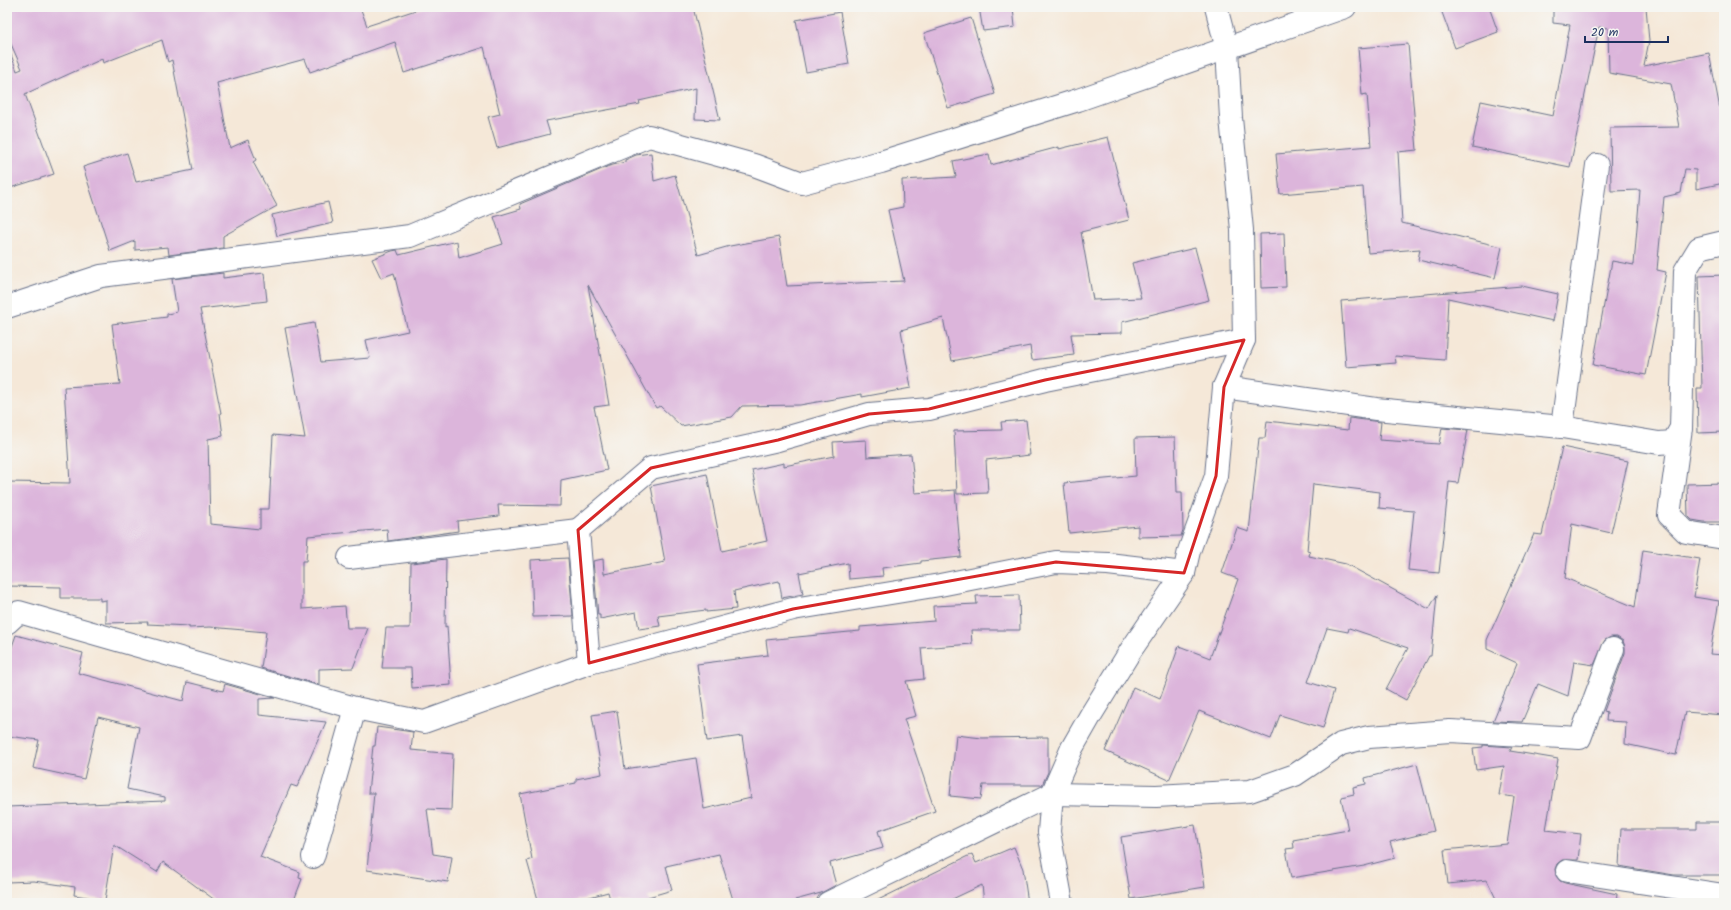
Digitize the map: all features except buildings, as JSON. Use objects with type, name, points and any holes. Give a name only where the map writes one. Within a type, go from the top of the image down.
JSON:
[{"type":"street","points":[[1062,903],[1049,832],[1052,794],[1072,748],[1092,713],[1130,650],[1184,573],[1189,551],[1216,476],[1224,387],[1244,340],[1242,230],[1231,118],[1227,49],[1216,7]]},
{"type":"street","points":[[7,307],[101,276],[410,236],[648,136],[754,165],[802,183],[881,162],[1063,105],[1345,7]]},
{"type":"street","points":[[1562,427],[1597,165]]},
{"type":"street","points":[[1724,242],[1699,248],[1685,271],[1682,428],[1669,515],[1686,532],[1724,538]]},
{"type":"street","points":[[349,558],[578,530],[651,468],[778,440],[870,414],[928,409],[1045,380],[1244,340]]},
{"type":"street","points":[[1224,387],[1376,409],[1562,427],[1659,443],[1673,442],[1682,428]]},
{"type":"street","points":[[578,530],[589,663]]},
{"type":"street","points":[[7,623],[19,612],[355,708],[424,722],[589,663],[793,609],[940,584],[1056,562],[1108,564],[1184,573]]},
{"type":"street","points":[[828,903],[1052,794],[1156,796],[1250,791],[1295,774],[1341,744],[1369,737],[1450,731],[1580,738],[1613,649]]},
{"type":"street","points":[[313,857],[355,708]]},
{"type":"street","points":[[1567,870],[1724,895]]},
{"type":"highlighted area","points":[[1244,340],[1224,387],[1216,476],[1184,573],[1056,562],[793,609],[589,663],[578,530],[651,468],[778,440],[869,414],[929,409],[1045,380]]}]
